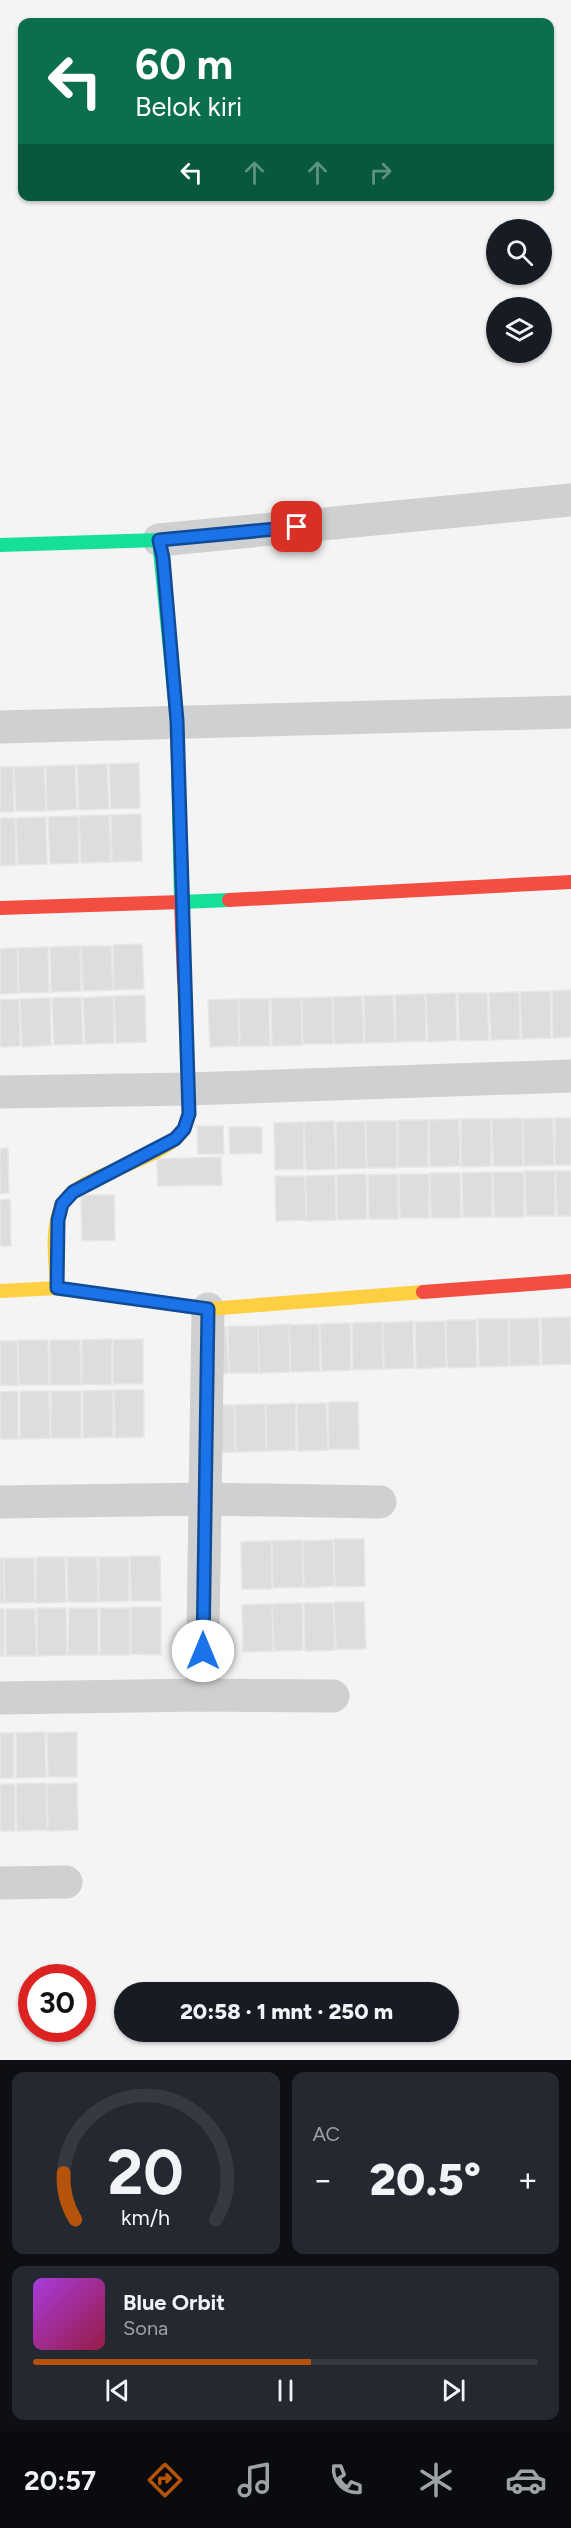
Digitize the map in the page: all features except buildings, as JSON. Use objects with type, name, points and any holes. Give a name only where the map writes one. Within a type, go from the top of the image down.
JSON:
[{"type":"street","points":[[0,545],[159,540],[571,500]]},
{"type":"street","points":[[57,1288],[58,1220],[62,1204],[73,1192],[85,1185],[121,1169],[175,1139],[184,1129],[189,1114],[177,721],[163,558],[159,540]]},
{"type":"street","points":[[0,727],[571,712]]},
{"type":"street","points":[[0,908],[181,902],[571,882]]},
{"type":"street","points":[[0,1092],[188,1089],[571,1076]]},
{"type":"street","points":[[0,1291],[57,1288],[208,1309],[571,1281]]},
{"type":"street","points":[[202,1695],[208,1309]]},
{"type":"street","points":[[0,1502],[204,1499],[380,1502]]},
{"type":"street","points":[[0,1698],[333,1696]]},
{"type":"street","points":[[0,1883],[66,1882]]},
{"type":"traffic: fast","points":[[0,545],[159,540],[177,721],[181,902],[229,900]]},
{"type":"traffic: slow","points":[[57,1288],[56,1225],[62,1205],[70,1194],[100,1176],[156,1152],[171,1142],[185,1128],[189,1114],[184,981]]},
{"type":"traffic: slow","points":[[0,1291],[57,1288],[208,1309],[423,1292]]},
{"type":"traffic: jam","points":[[229,900],[571,882]]},
{"type":"traffic: jam","points":[[0,908],[181,902],[184,981]]},
{"type":"traffic: jam","points":[[423,1292],[571,1281]]},
{"type":"route","points":[[203,1651],[208,1309],[57,1288],[58,1220],[62,1204],[73,1192],[175,1139],[184,1129],[189,1114],[177,721],[163,558],[159,540],[297,527]]}]
